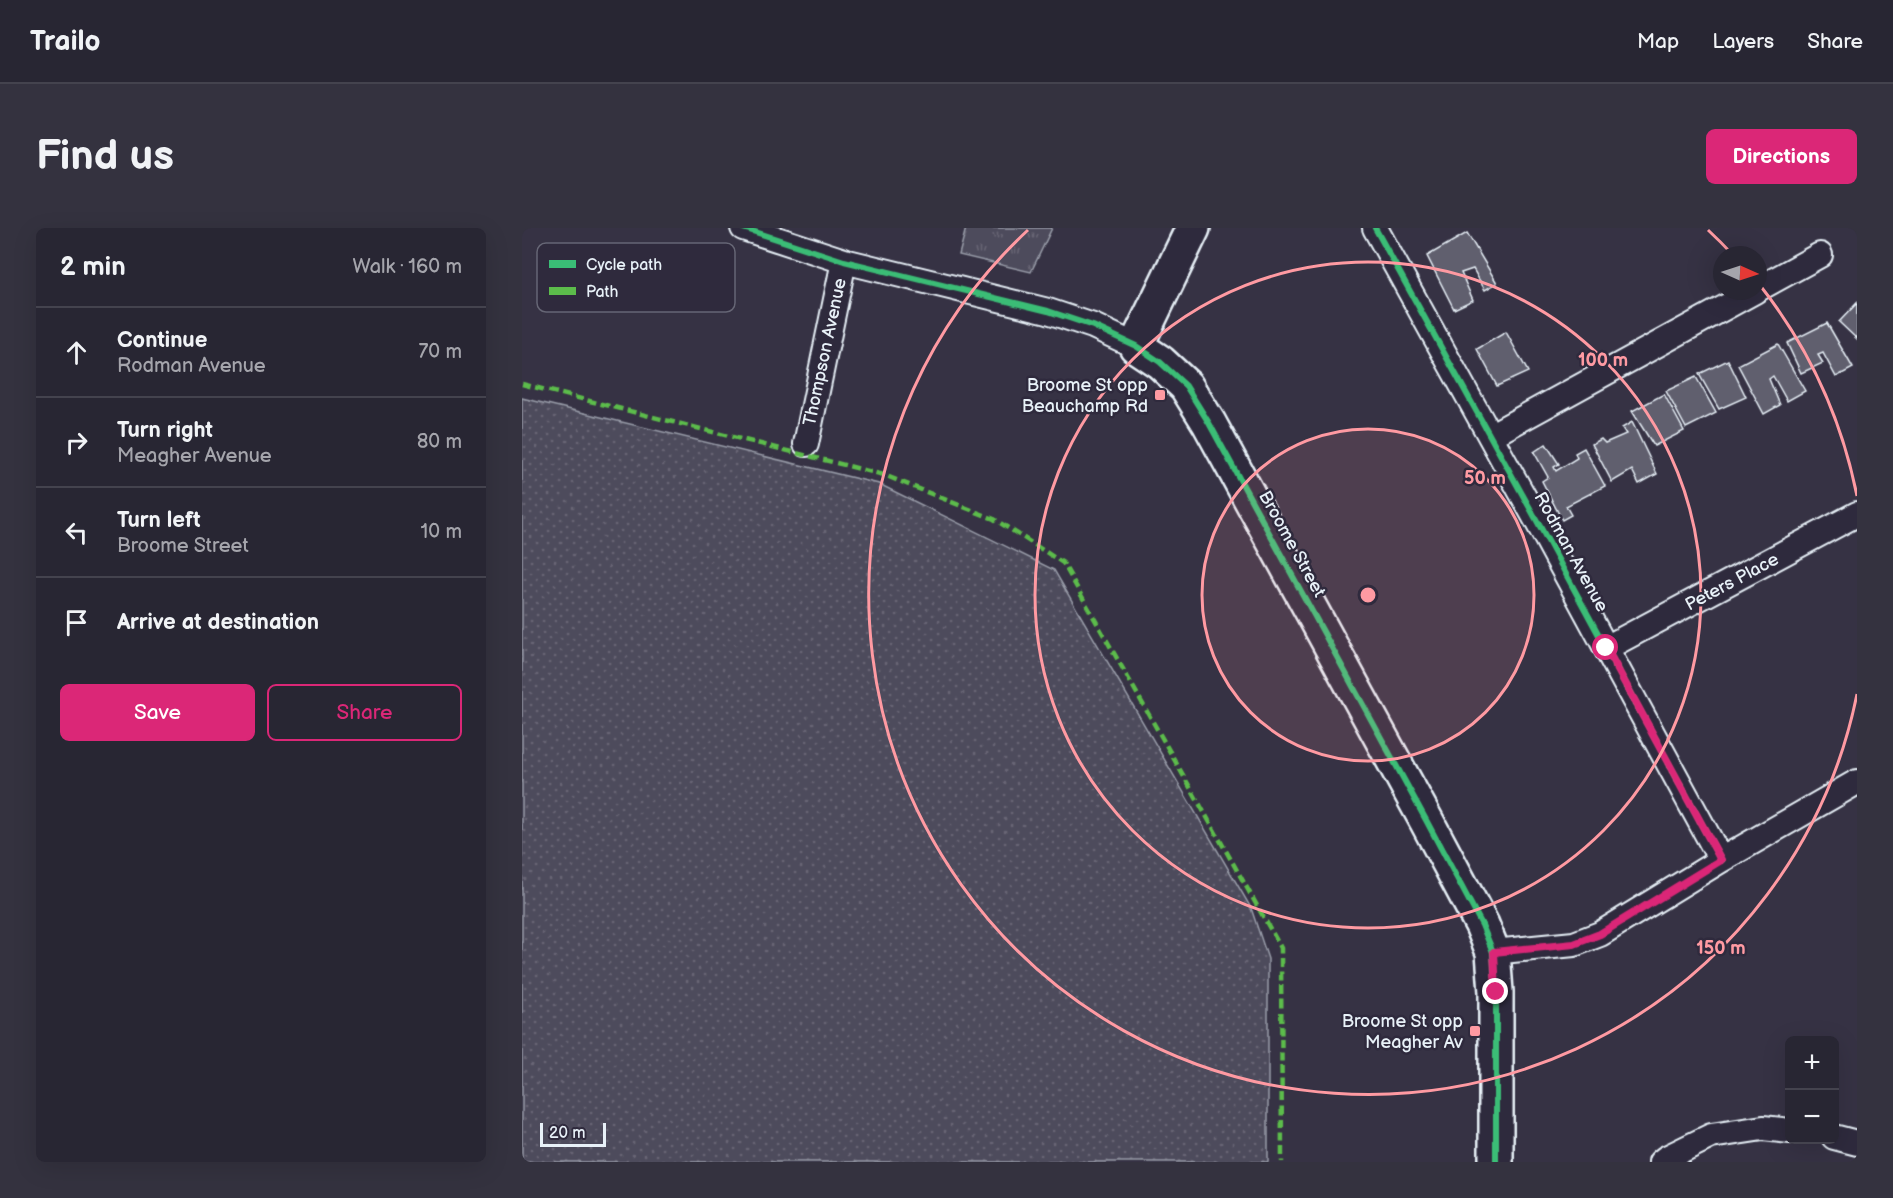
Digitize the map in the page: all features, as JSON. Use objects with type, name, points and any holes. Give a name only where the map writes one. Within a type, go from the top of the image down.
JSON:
[{"type":"street","name":"Broome Street","points":[[746,228],[844,261],[1048,311],[1094,326],[1136,346],[1160,362],[1186,386],[1209,423],[1426,820],[1494,952],[1496,1162]]},
{"type":"street","points":[[1136,346],[1193,228]]},
{"type":"street","name":"Rodman Avenue","points":[[1375,228],[1721,860]]},
{"type":"street","points":[[1767,284],[1820,255]]},
{"type":"street","name":"Thompson Avenue","points":[[806,444],[844,261]]},
{"type":"street","points":[[1490,436],[1738,300]]},
{"type":"street","name":"Peters Place","points":[[1606,648],[1857,514]]},
{"type":"street","points":[[1494,952],[1574,944],[1600,934],[1721,860],[1857,782]]},
{"type":"street","points":[[1661,1162],[1711,1136],[1763,1128],[1785,1130]]},
{"type":"street","points":[[1839,1138],[1857,1143]]},
{"type":"green space","points":[[966,228],[1052,228],[1031,272],[959,255]]},
{"type":"green space","points":[[522,398],[879,484],[1054,570],[1251,908],[1268,959],[1268,1162],[522,1162]]},
{"type":"building","points":[[1467,233],[1497,283],[1485,290],[1473,269],[1461,273],[1473,300],[1454,309],[1427,256]]},
{"type":"building","points":[[1857,303],[1857,339],[1839,322]]},
{"type":"building","points":[[1827,323],[1853,368],[1836,377],[1823,353],[1818,355],[1823,363],[1801,373],[1787,343]]},
{"type":"building","points":[[1506,332],[1528,372],[1497,386],[1477,349]]},
{"type":"building","points":[[1778,344],[1805,391],[1787,401],[1773,376],[1769,379],[1780,405],[1764,414],[1738,365]]},
{"type":"building","points":[[1728,360],[1746,397],[1719,409],[1699,374]]},
{"type":"building","points":[[1696,377],[1716,413],[1686,428],[1666,391]]},
{"type":"building","points":[[1664,394],[1684,431],[1654,446],[1632,411]]},
{"type":"building","points":[[1632,422],[1657,474],[1639,484],[1632,470],[1612,482],[1592,444],[1601,439],[1605,443],[1626,434],[1622,428]]},
{"type":"building","points":[[1546,444],[1559,464],[1554,467],[1556,471],[1577,458],[1575,453],[1584,448],[1605,486],[1566,506],[1571,515],[1562,520],[1542,481],[1548,477],[1534,452]]},
{"type":"marked path","points":[[522,384],[884,475],[994,519],[1063,563],[1281,948],[1282,1162]]},
{"type":"cycle path","points":[[743,228],[844,261],[1048,311],[1093,326],[1136,346],[1160,362],[1186,386],[1209,423],[1426,820],[1482,925],[1493,952],[1496,992],[1496,1162]]},
{"type":"cycle path","points":[[1375,228],[1721,860]]},
{"type":"place","name":"Broome St opp Beauchamp Rd","points":[[1160,395]]},
{"type":"place","name":"Broome St opp Meagher Av","points":[[1475,1031]]},
{"type":"route","points":[[1496,992],[1494,952],[1574,944],[1600,934],[1721,860],[1606,648]]}]
